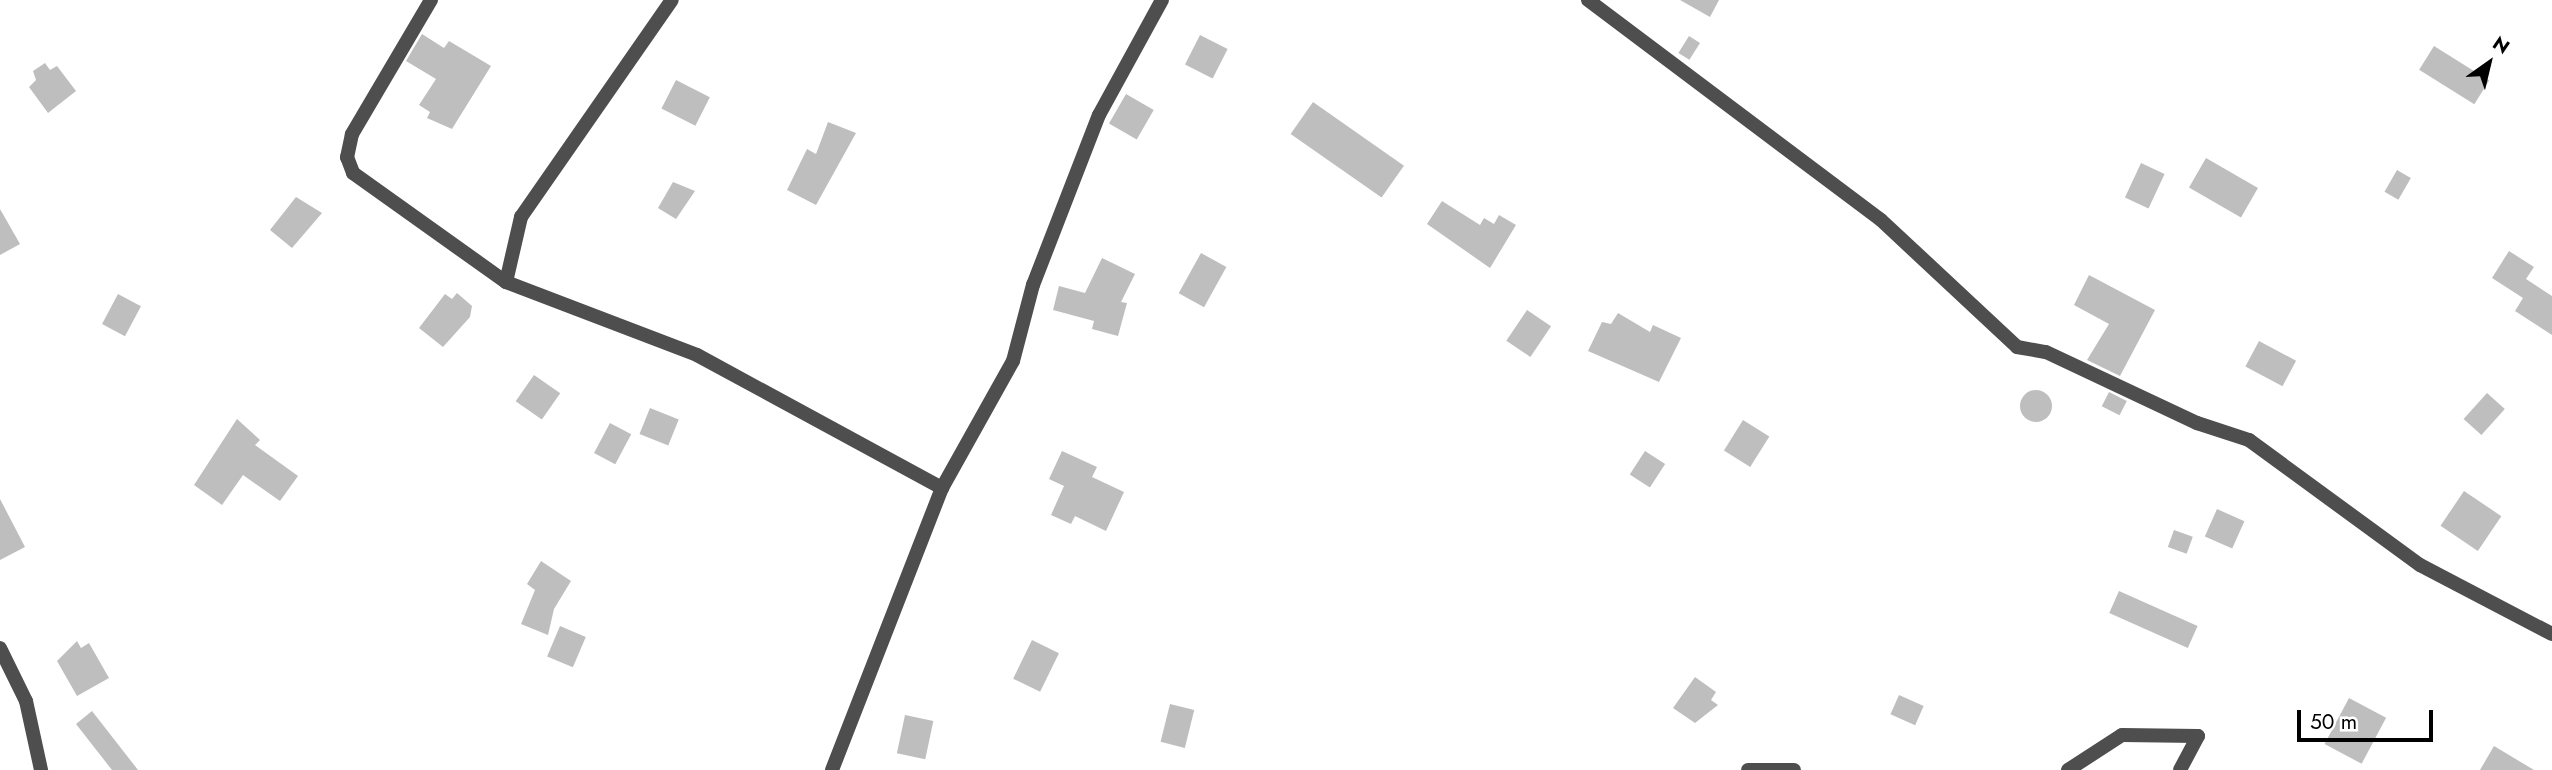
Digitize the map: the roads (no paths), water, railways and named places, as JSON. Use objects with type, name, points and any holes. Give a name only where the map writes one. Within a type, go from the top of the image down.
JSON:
[{"type":"street","points":[[431,0],[352,134],[347,157],[353,173],[506,282],[697,355],[942,488]]},
{"type":"street","points":[[506,282],[521,217],[672,0]]},
{"type":"street","points":[[832,770],[942,488],[1013,362],[1033,285],[1099,115],[1162,0]]},
{"type":"street","points":[[1588,0],[1871,212],[2017,346],[2046,352],[2197,424],[2249,440],[2420,565],[2552,634]]},
{"type":"street","points":[[0,648],[26,701],[41,770]]},
{"type":"street","points":[[2068,770],[2122,735],[2198,736],[2180,770]]},
{"type":"street","points":[[1748,770],[1794,770]]}]
